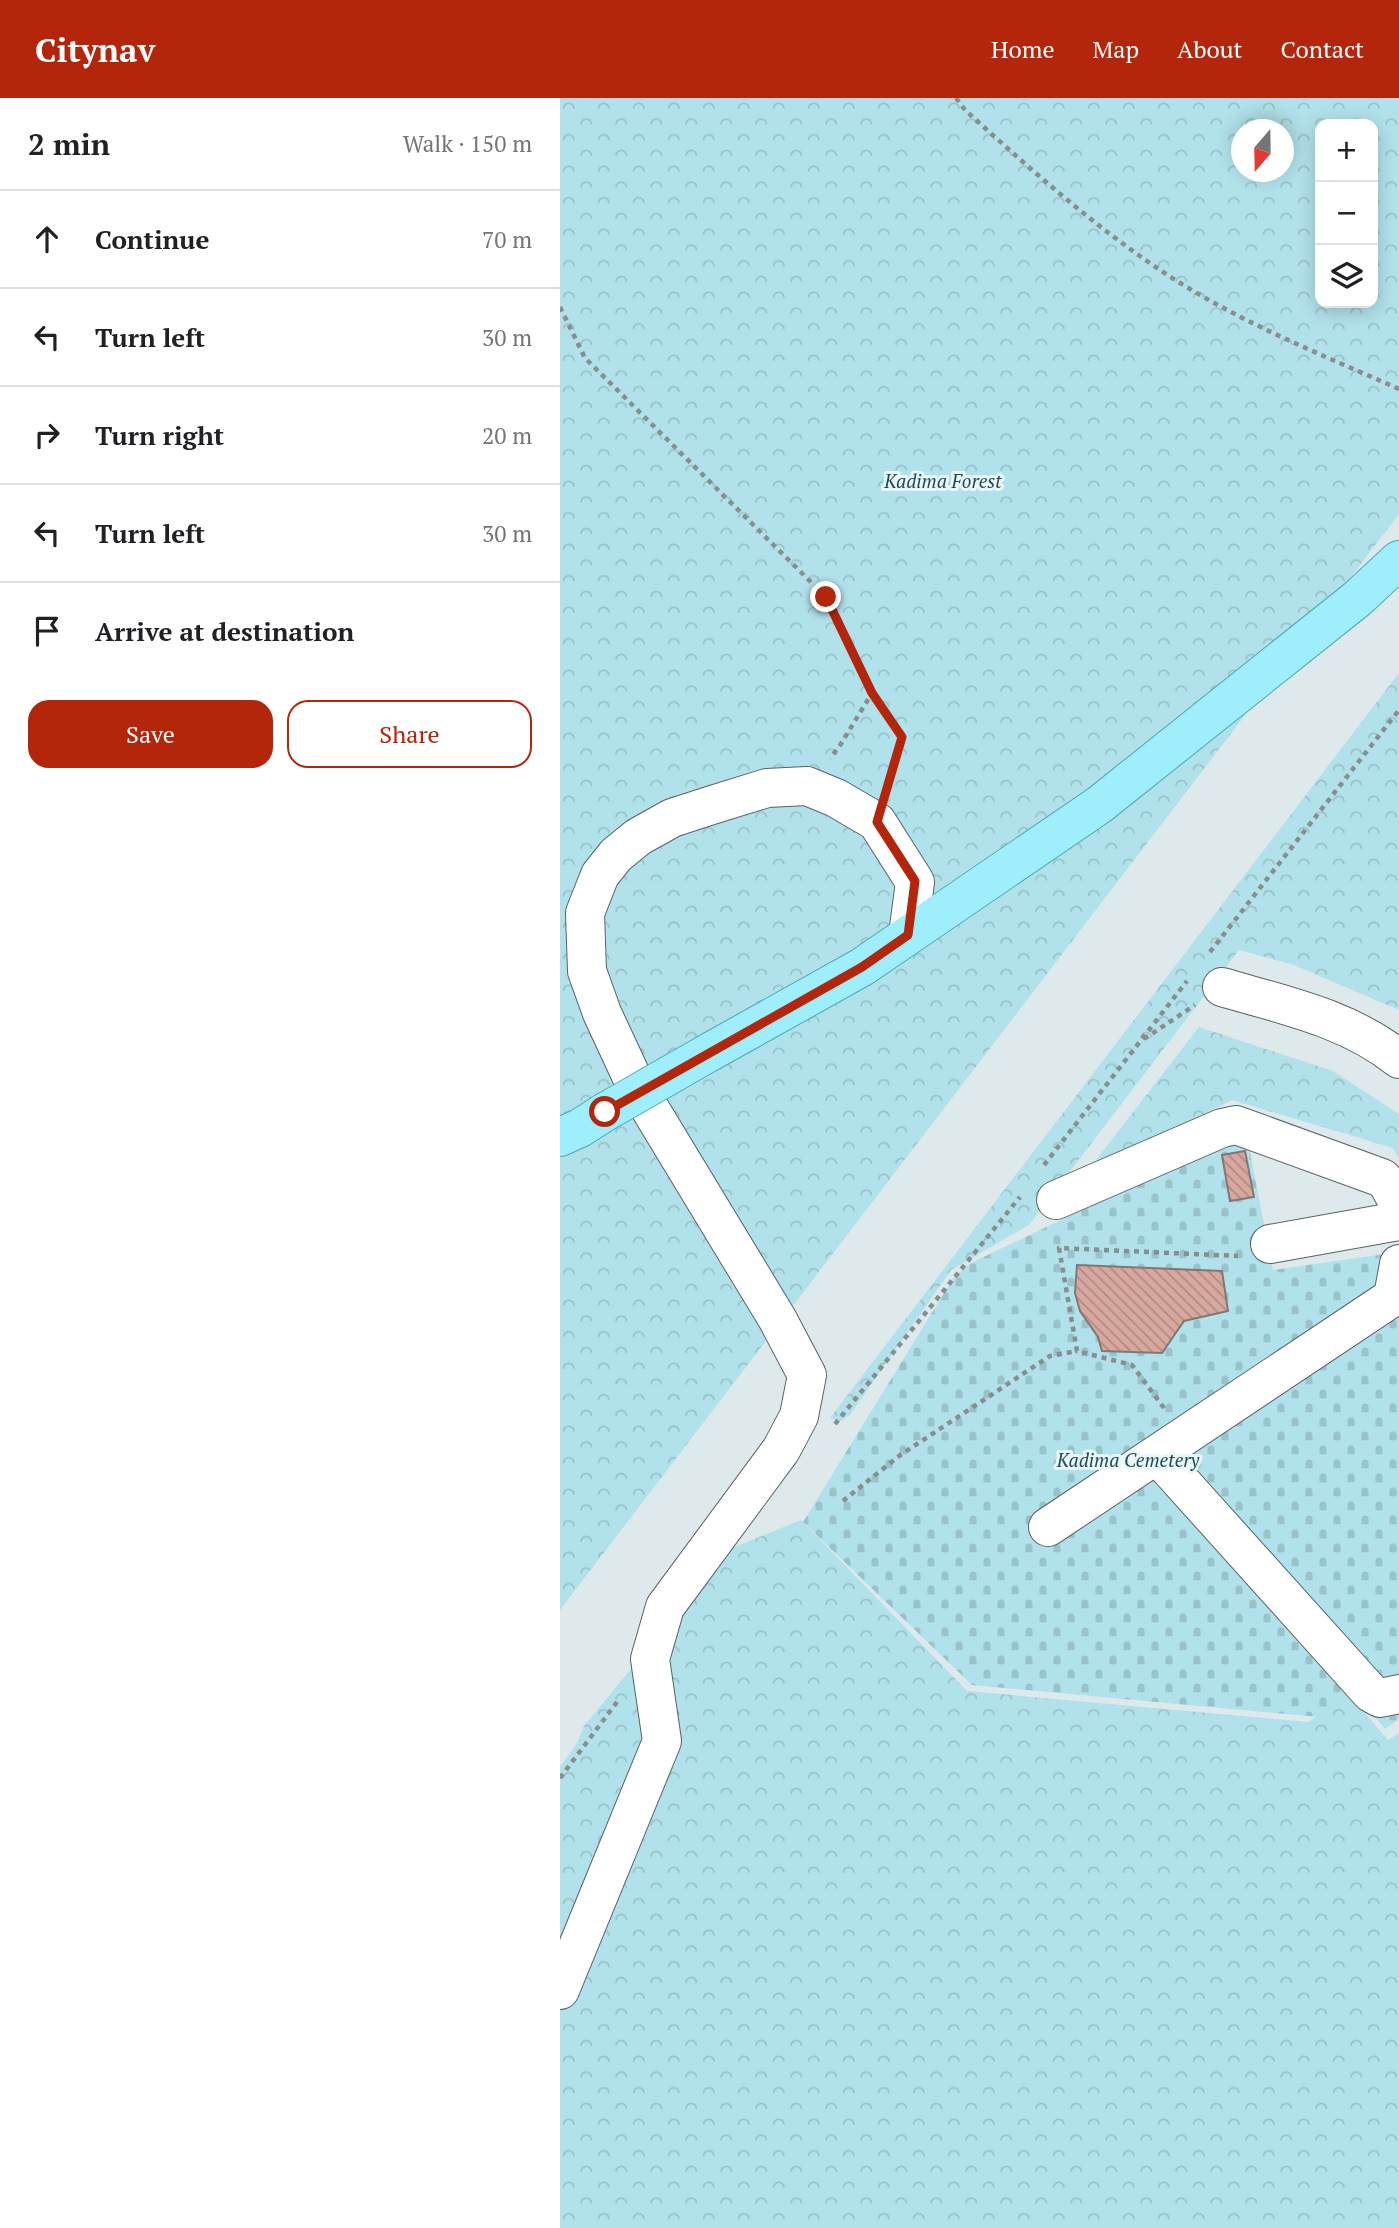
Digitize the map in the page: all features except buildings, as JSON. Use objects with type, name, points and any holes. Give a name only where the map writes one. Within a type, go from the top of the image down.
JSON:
[{"type":"main road","points":[[560,1137],[862,967],[1099,805],[1357,599],[1399,560]]},
{"type":"street","points":[[560,1990],[662,1741],[650,1659],[665,1606],[781,1451],[799,1416],[807,1376],[778,1320],[635,1084],[602,1013],[587,971],[585,913],[600,875],[616,855],[660,824],[767,788],[807,786],[836,797],[877,822],[915,881],[961,899]]},
{"type":"street","points":[[908,935],[915,881]]},
{"type":"street","points":[[1207,973],[1333,1020],[1372,1039],[1399,1059]]},
{"type":"street","points":[[1040,1188],[1236,1125],[1382,1178],[1399,1204]]},
{"type":"street","points":[[1270,1244],[1399,1221]]},
{"type":"street","points":[[1048,1527],[1171,1446],[1391,1316],[1399,1264]]},
{"type":"street","points":[[1171,1446],[1371,1693],[1380,1698],[1399,1694]]},
{"type":"path","points":[[956,98],[965,110],[1048,186],[1160,270],[1248,321],[1399,389]]},
{"type":"path","points":[[560,307],[585,358],[826,597],[872,693],[902,737],[877,822]]},
{"type":"path","points":[[807,786],[839,747],[872,693]]},
{"type":"path","points":[[835,1424],[1040,1188],[1140,1041],[1207,973],[1399,710]]},
{"type":"path","points":[[1140,1041],[1207,973]]},
{"type":"path","points":[[1077,1351],[1059,1248],[1250,1256],[1270,1244]]},
{"type":"path","points":[[843,1501],[899,1456],[1050,1356],[1077,1351],[1132,1365],[1171,1446]]},
{"type":"path","points":[[560,1778],[650,1659]]},
{"type":"green space","name":"Kadima Forest","points":[[560,98],[1399,98],[1399,514],[560,1610]]},
{"type":"green space","points":[[1399,673],[1399,1010],[1294,965],[1239,950],[1029,1225],[951,1270],[850,1415],[840,1421],[830,1418]]},
{"type":"green space","points":[[1199,1027],[1333,1071],[1399,1114],[1399,1160],[1393,1148],[1232,1100],[1086,1173]]},
{"type":"green space","name":"Kadima Cemetery","points":[[1247,1137],[1273,1270],[1399,1252],[1399,1719],[1385,1729],[1353,1690],[1319,1717],[972,1685],[803,1522],[954,1277],[971,1263],[1212,1148]]},
{"type":"green space","points":[[801,1520],[967,1691],[1309,1722],[1348,1693],[1388,1740],[1399,1733],[1399,2228],[560,2228],[560,1767],[577,1743],[584,1726],[730,1549]]},
{"type":"route","points":[[605,1112],[862,967],[908,935],[915,881],[877,822],[902,737],[872,693],[826,597]]}]
